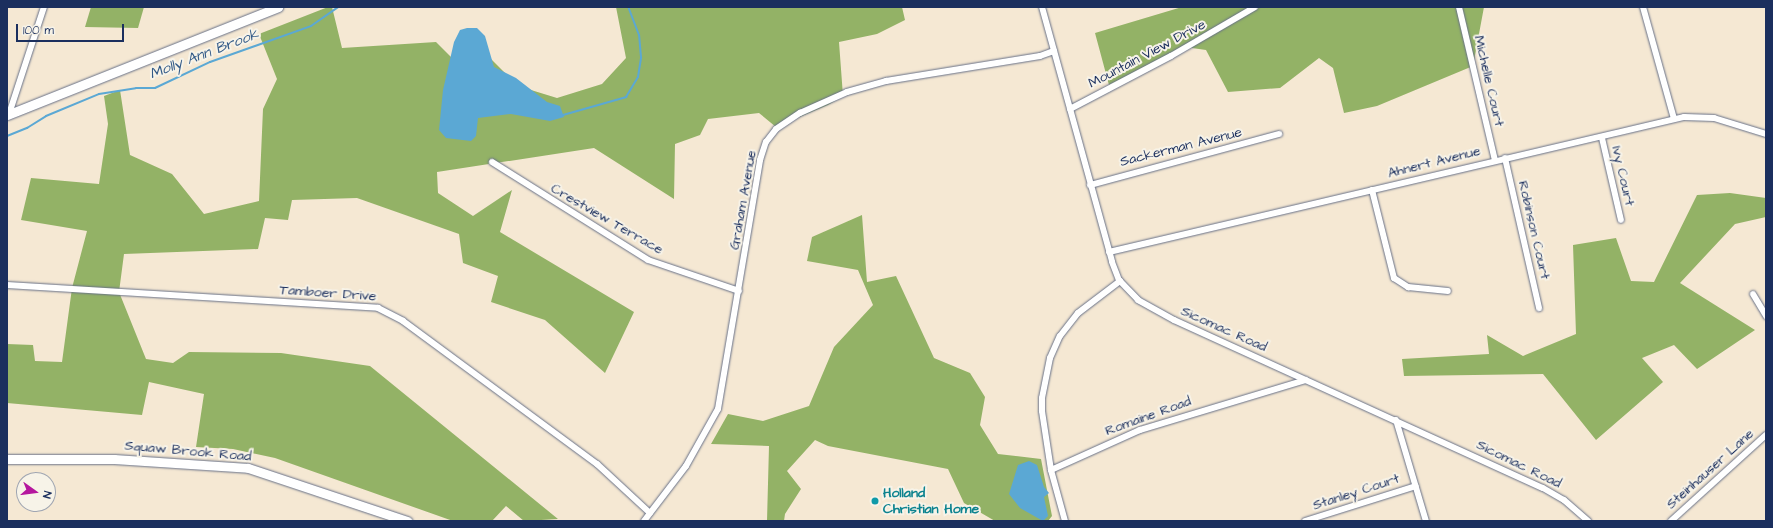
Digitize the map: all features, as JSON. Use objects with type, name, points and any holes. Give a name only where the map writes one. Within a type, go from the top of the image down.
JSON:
[{"type":"street","points":[[8,115],[44,7]]},
{"type":"street","points":[[8,115],[278,7]]},
{"type":"street","name":"Sicomac Road","points":[[1042,7],[1108,252],[1120,281],[1148,308],[1542,488],[1564,500],[1588,521]]},
{"type":"street","name":"Mountain View Drive","points":[[1070,109],[1171,56],[1255,7]]},
{"type":"street","name":"Michelle Court","points":[[1459,7],[1495,160]]},
{"type":"street","points":[[1643,7],[1674,119]]},
{"type":"street","name":"Graham Avenue","points":[[644,521],[686,466],[718,409],[760,160],[766,142],[782,124],[800,113],[847,92],[886,81],[1040,56],[1054,51]]},
{"type":"street","name":"Ahnert Avenue","points":[[1108,252],[1495,160],[1602,138],[1674,119],[1714,118],[1766,134]]},
{"type":"street","name":"Sackerman Avenue","points":[[1090,185],[1279,134]]},
{"type":"street","name":"Ivy Court","points":[[1602,138],[1621,220]]},
{"type":"street","name":"Robinson Court","points":[[1505,158],[1539,308]]},
{"type":"street","name":"Crestview Terrace","points":[[492,162],[648,260],[739,291]]},
{"type":"street","points":[[1372,190],[1394,278],[1408,287],[1448,291]]},
{"type":"street","points":[[1065,521],[1051,470],[1042,411],[1042,398],[1050,358],[1060,336],[1078,313],[1120,281]]},
{"type":"street","name":"Tamboer Drive","points":[[7,285],[378,308],[403,321],[597,464],[650,513]]},
{"type":"street","points":[[1753,294],[1766,316]]},
{"type":"street","name":"Romaine Road","points":[[1051,470],[1140,430],[1306,380]]},
{"type":"street","name":"Stanley Court","points":[[1396,420],[1426,521]]},
{"type":"street","name":"Steinhauser Lane","points":[[1671,521],[1766,435]]},
{"type":"street","name":"Squaw Brook Road","points":[[7,459],[114,459],[248,468],[407,521]]},
{"type":"street","name":"Stanley Court","points":[[1304,521],[1416,486]]},
{"type":"green space","points":[[91,7],[144,7],[138,28],[85,27]]},
{"type":"green space","points":[[328,7],[332,7],[342,48],[436,42],[453,59],[474,42],[518,86],[557,98],[602,84],[626,58],[616,7],[902,7],[905,20],[877,34],[839,42],[843,96],[828,105],[776,127],[759,113],[708,119],[700,135],[675,144],[674,199],[594,148],[437,172],[438,193],[473,216],[512,190],[500,232],[634,312],[605,373],[545,320],[491,302],[498,276],[463,263],[459,234],[357,198],[292,200],[288,220],[265,218],[258,249],[124,254],[119,292],[146,359],[173,363],[189,352],[281,353],[370,366],[558,519],[524,521],[506,506],[492,521],[453,521],[275,458],[233,449],[196,447],[204,394],[149,382],[142,415],[7,403],[7,344],[33,345],[35,361],[62,362],[72,288],[87,231],[21,220],[31,178],[99,184],[108,124],[104,96],[120,90],[130,155],[172,174],[204,214],[259,201],[263,109],[277,79],[259,34]]},
{"type":"green space","points":[[1182,7],[1484,7],[1473,66],[1377,106],[1344,113],[1333,68],[1319,58],[1280,88],[1228,92],[1206,50],[1185,47],[1109,85],[1095,33]]},
{"type":"green space","points":[[1730,193],[1766,198],[1766,217],[1735,224],[1680,283],[1755,330],[1697,369],[1674,345],[1642,358],[1663,382],[1596,440],[1543,374],[1404,376],[1402,359],[1489,354],[1487,335],[1523,356],[1576,334],[1573,245],[1616,238],[1631,281],[1654,282],[1697,195]]},
{"type":"green space","points":[[862,215],[867,282],[896,276],[934,358],[970,373],[985,397],[980,425],[998,454],[1041,459],[1052,516],[1048,521],[995,521],[964,503],[948,469],[828,446],[815,440],[787,471],[801,489],[785,514],[784,521],[767,521],[769,446],[711,444],[728,414],[763,421],[809,406],[834,347],[873,305],[858,270],[807,261],[812,237]]},
{"type":"water","points":[[477,28],[485,36],[494,67],[516,78],[547,102],[560,106],[564,117],[550,121],[511,114],[478,118],[476,136],[471,141],[446,138],[439,130],[443,90],[454,42],[460,30]]},
{"type":"water","points":[[1029,461],[1037,465],[1044,487],[1049,493],[1044,497],[1048,516],[1043,521],[1020,508],[1009,494],[1018,465]]},
{"type":"waterway","name":"Molly Ann Brook","points":[[7,136],[27,128],[46,116],[99,94],[136,88],[155,88],[210,62],[311,26],[338,7]]},
{"type":"waterway","points":[[563,115],[626,97],[638,77],[641,57],[639,35],[628,7]]},
{"type":"place","name":"Holland Christian Home","points":[[875,501]]}]
